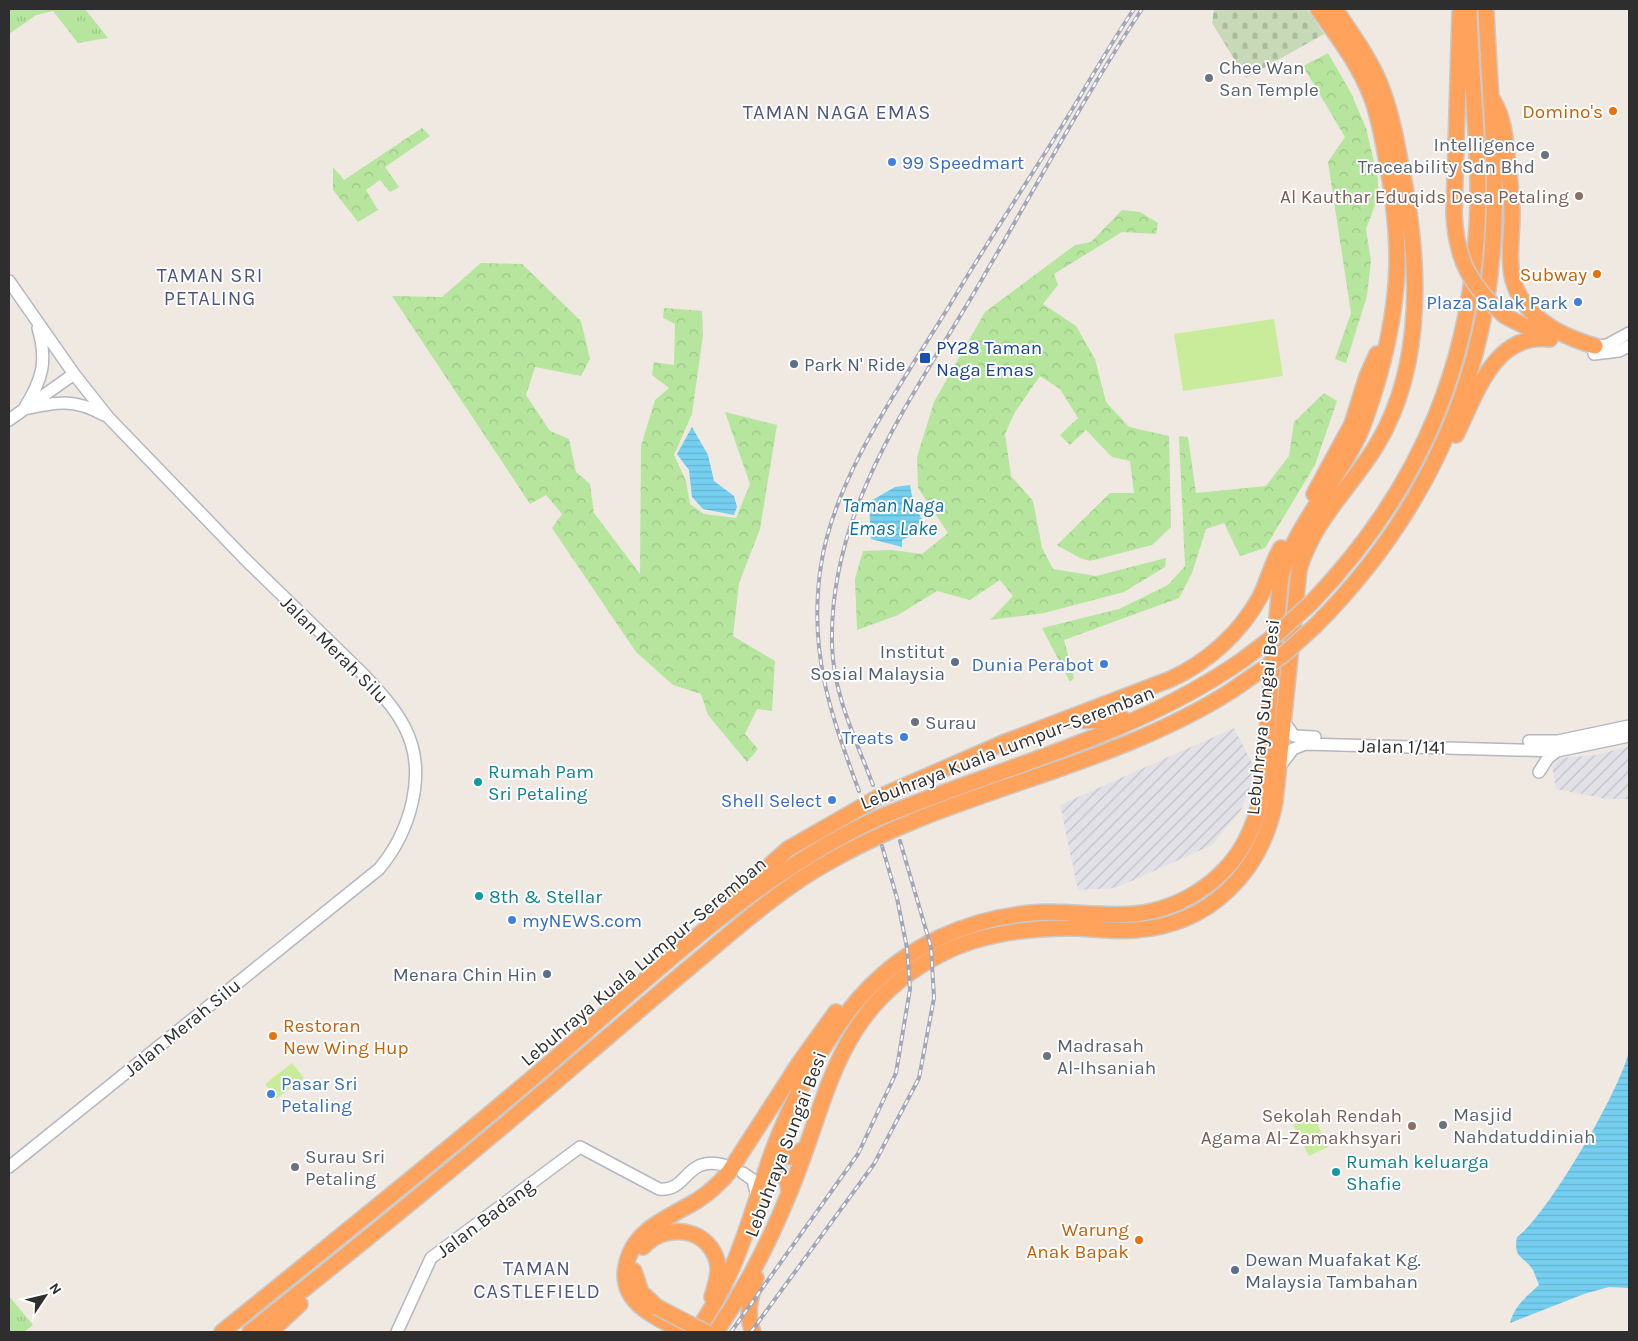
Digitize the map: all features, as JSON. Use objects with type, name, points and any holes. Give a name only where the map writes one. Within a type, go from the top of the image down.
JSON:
[{"type":"highway","name":"Lebuhraya Sungai Besi","points":[[696,1332],[705,1326],[732,1273],[753,1183],[768,1166],[779,1136],[820,1056],[841,1022],[864,993],[897,964],[941,936],[973,924],[1032,913],[1133,914],[1162,908],[1192,895],[1222,873],[1245,842],[1257,813],[1263,772],[1281,575],[1288,553],[1336,477],[1366,418],[1384,357],[1397,290],[1398,241],[1396,211],[1384,144],[1372,97],[1359,70],[1318,9]]},
{"type":"highway","name":"Lebuhraya Sungai Besi","points":[[716,1332],[762,1257],[789,1194],[840,1054],[875,1003],[897,982],[940,954],[983,938],[1031,930],[1069,928],[1134,931],[1175,922],[1203,910],[1234,885],[1249,868],[1259,850],[1272,817],[1295,589],[1304,551],[1320,523],[1368,458],[1390,420],[1400,393],[1405,369],[1415,297],[1415,251],[1406,190],[1392,120],[1379,83],[1363,50],[1335,9]]},
{"type":"highway","points":[[1460,9],[1454,213],[1455,238],[1462,262],[1474,283],[1505,316],[1550,339],[1594,350]]},
{"type":"highway","name":"Lebuhraya Kuala Lumpur–Seremban","points":[[220,1332],[536,1076],[672,958],[786,869],[847,833],[925,798],[1146,716],[1205,686],[1278,634],[1310,603],[1365,542],[1397,495],[1426,440],[1456,358],[1470,292],[1476,235],[1476,126],[1469,9]]},
{"type":"highway","name":"Lebuhraya Kuala Lumpur–Seremban","points":[[250,1332],[522,1111],[740,925],[783,891],[824,864],[879,836],[936,812],[1127,743],[1180,720],[1231,691],[1283,655],[1347,594],[1378,555],[1418,495],[1432,468],[1463,391],[1477,340],[1489,285],[1494,238],[1495,191],[1486,9]]},
{"type":"highway","points":[[1489,92],[1504,126],[1512,198],[1511,266],[1517,291],[1530,312],[1547,325],[1594,350]]},
{"type":"highway","points":[[672,958],[759,873],[802,839],[913,781],[1062,720],[1183,674],[1210,655],[1241,624],[1260,597],[1279,552],[1320,486],[1352,424],[1367,376],[1390,327]]},
{"type":"highway","points":[[1432,468],[1446,454],[1488,372],[1499,355],[1509,347],[1524,341],[1550,339]]},
{"type":"highway","points":[[1384,357],[1383,376],[1388,382],[1392,384],[1397,381],[1405,369]]},
{"type":"highway","points":[[1366,418],[1377,400],[1382,399],[1390,408],[1390,420]]},
{"type":"highway","points":[[1062,720],[1106,722],[1146,716]]},
{"type":"highway","points":[[684,1332],[631,1296],[625,1281],[626,1263],[634,1244],[645,1232],[717,1186],[729,1172],[800,1062],[844,1001],[880,968],[897,964]]},
{"type":"highway","points":[[779,1136],[781,1151],[786,1156],[792,1156],[805,1148]]},
{"type":"highway","points":[[753,1183],[773,1174],[781,1173],[788,1182],[789,1194]]},
{"type":"highway","points":[[677,1230],[690,1232],[708,1246],[718,1266],[717,1282],[705,1326],[653,1310],[637,1285],[634,1270],[637,1256],[649,1240],[677,1230]]},
{"type":"highway","points":[[270,1332],[337,1268],[348,1254]]},
{"type":"highway","points":[[753,1332],[748,1315],[749,1304],[762,1257]]},
{"type":"highway","points":[[259,1332],[288,1302]]},
{"type":"street","name":"Jalan Merah Silu","points":[[9,281],[74,374],[108,417],[174,488],[364,675],[388,702],[405,728],[414,758],[414,800],[400,836],[379,869],[9,1167]]},
{"type":"street","points":[[24,409],[36,390],[42,371],[43,347],[35,318]]},
{"type":"street","points":[[1594,350],[1629,334]]},
{"type":"street","points":[[1594,350],[1619,351],[1629,346]]},
{"type":"street","points":[[9,420],[74,374]]},
{"type":"street","points":[[24,409],[46,404],[70,402],[90,407],[108,417]]},
{"type":"street","name":"Jalan 1/141","points":[[1283,720],[1294,736],[1301,737],[1536,745]]},
{"type":"street","points":[[1536,745],[1629,726]]},
{"type":"street","points":[[1536,745],[1557,750],[1629,736]]},
{"type":"street","name":"Jalan 1/141","points":[[1278,769],[1293,749],[1305,744],[1536,745]]},
{"type":"street","points":[[1539,772],[1548,758],[1557,750]]},
{"type":"street","name":"Jalan Badang","points":[[397,1332],[431,1258],[580,1147],[659,1189],[666,1190],[674,1187],[701,1163],[712,1162],[724,1165]]},
{"type":"shaded area","points":[[1234,728],[1256,771],[1241,810],[1212,845],[1116,888],[1078,890],[1060,805]]},
{"type":"shaded area","points":[[1629,746],[1629,799],[1607,799],[1556,789],[1552,766],[1560,758],[1596,755]]},
{"type":"green space","points":[[9,9],[85,9],[108,38],[78,43],[53,11],[36,15],[9,34]]},
{"type":"green space","points":[[1214,9],[1307,9],[1324,34],[1246,78],[1212,23]]},
{"type":"green space","points":[[1328,53],[1351,93],[1366,128],[1378,179],[1377,200],[1366,229],[1371,261],[1367,296],[1346,363],[1335,359],[1351,313],[1328,162],[1345,137],[1303,66]]},
{"type":"green space","points":[[422,128],[430,136],[385,167],[399,187],[390,192],[380,180],[366,190],[378,210],[358,222],[333,190],[333,167],[344,180]]},
{"type":"green space","points":[[1122,210],[1140,212],[1158,223],[1156,234],[1122,232],[1054,274],[1058,285],[1043,304],[1076,326],[1095,359],[1106,402],[1129,427],[1169,436],[1171,527],[1152,545],[1090,561],[1080,558],[1057,545],[1110,493],[1134,493],[1130,461],[1112,457],[1086,430],[1070,445],[1060,435],[1078,418],[1060,389],[1040,376],[1015,412],[1005,434],[1011,476],[1033,501],[1042,548],[1053,569],[1096,576],[1166,558],[1165,567],[1124,592],[1044,613],[990,620],[1013,596],[1000,580],[970,600],[937,591],[898,615],[857,630],[855,579],[863,551],[892,550],[922,554],[948,533],[918,488],[917,457],[934,402],[985,312],[1075,245],[1091,242]]},
{"type":"green space","points":[[481,263],[522,264],[581,321],[590,359],[581,376],[535,367],[526,395],[550,431],[569,439],[576,472],[590,484],[594,513],[640,574],[641,446],[655,400],[669,388],[652,375],[654,362],[674,365],[675,324],[663,318],[664,308],[702,311],[703,335],[692,414],[674,455],[686,481],[690,504],[704,514],[736,518],[750,484],[725,412],[777,425],[760,529],[739,583],[733,636],[775,661],[772,711],[757,709],[745,734],[758,749],[747,762],[708,715],[701,694],[673,685],[636,652],[552,528],[562,514],[546,495],[530,504],[392,296],[442,297]]},
{"type":"green space","points":[[1274,319],[1283,376],[1183,391],[1174,334]]},
{"type":"green space","points":[[1324,393],[1337,401],[1315,465],[1265,548],[1240,556],[1224,523],[1206,529],[1192,573],[1179,598],[1064,640],[1074,678],[1070,682],[1042,628],[1119,609],[1168,585],[1185,566],[1179,436],[1188,437],[1196,493],[1266,486],[1289,456],[1294,422]]},
{"type":"green space","points":[[292,1063],[304,1078],[276,1099],[265,1084]]},
{"type":"green space","points":[[1313,1115],[1328,1147],[1309,1156],[1293,1125]]},
{"type":"green space","points":[[9,1296],[33,1325],[24,1332],[9,1332]]},
{"type":"water","points":[[692,427],[708,455],[714,481],[734,496],[737,507],[734,515],[703,509],[692,497],[689,470],[677,454]]},
{"type":"water","name":"Taman Naga Emas Lake","points":[[910,485],[918,512],[935,537],[915,534],[902,540],[902,547],[871,539],[869,502],[895,487]]},
{"type":"water","points":[[1629,1050],[1629,1288],[1609,1287],[1584,1294],[1510,1323],[1518,1306],[1539,1285],[1533,1270],[1516,1249],[1517,1237],[1546,1204],[1582,1149],[1624,1068]]},
{"type":"railway","points":[[859,791],[831,708],[824,681],[820,653],[817,625],[818,596],[821,565],[829,531],[856,463],[893,396],[1134,9]]},
{"type":"railway","points":[[873,785],[841,699],[833,663],[832,644],[835,593],[845,545],[860,499],[904,410],[1080,110],[1142,9]]},
{"type":"railway","points":[[751,1332],[874,1164],[919,1078],[934,998],[931,947],[900,841]]},
{"type":"railway","points":[[731,1332],[858,1154],[896,1073],[910,989],[907,948],[897,898],[882,846]]},
{"type":"place","name":"Chee Wan San Temple","points":[[1209,78]]},
{"type":"place","name":"Domino's","points":[[1613,111]]},
{"type":"place","name":"Intelligence Traceability Sdn Bhd","points":[[1545,155]]},
{"type":"place","name":"99 Speedmart","points":[[892,162]]},
{"type":"place","name":"Al Kauthar Eduqids Desa Petaling","points":[[1579,196]]},
{"type":"place","name":"Subway","points":[[1597,274]]},
{"type":"place","name":"Plaza Salak Park","points":[[1578,302]]},
{"type":"place","name":"PY28 Taman Naga Emas","points":[[925,358]]},
{"type":"place","name":"Park N' Ride","points":[[794,364]]},
{"type":"place","name":"Institut Sosial Malaysia","points":[[955,662]]},
{"type":"place","name":"Dunia Perabot","points":[[1104,664]]},
{"type":"place","name":"Surau","points":[[915,722]]},
{"type":"place","name":"Treats","points":[[904,737]]},
{"type":"place","name":"Rumah Pam Sri Petaling","points":[[478,782]]},
{"type":"place","name":"Shell Select","points":[[832,800]]},
{"type":"place","name":"8th & Stellar","points":[[479,896]]},
{"type":"place","name":"myNEWS.com","points":[[512,920]]},
{"type":"place","name":"Menara Chin Hin","points":[[547,974]]},
{"type":"place","name":"Restoran New Wing Hup","points":[[273,1036]]},
{"type":"place","name":"Madrasah Al-Ihsaniah","points":[[1047,1056]]},
{"type":"place","name":"Pasar Sri Petaling","points":[[271,1094]]},
{"type":"place","name":"Masjid Nahdatuddiniah","points":[[1443,1125]]},
{"type":"place","name":"Sekolah Rendah Agama Al-Zamakhsyari","points":[[1412,1126]]},
{"type":"place","name":"Surau Sri Petaling","points":[[295,1167]]},
{"type":"place","name":"Rumah keluarga Shafie","points":[[1336,1172]]},
{"type":"place","name":"Warung Anak Bapak","points":[[1139,1240]]},
{"type":"place","name":"Dewan Muafakat Kg. Malaysia Tambahan","points":[[1235,1270]]},
{"type":"district","name":"TAMAN NAGA EMAS","points":[[837,112]]},
{"type":"district","name":"TAMAN SRI PETALING","points":[[210,286]]},
{"type":"district","name":"TAMAN CASTLEFIELD","points":[[537,1280]]}]
